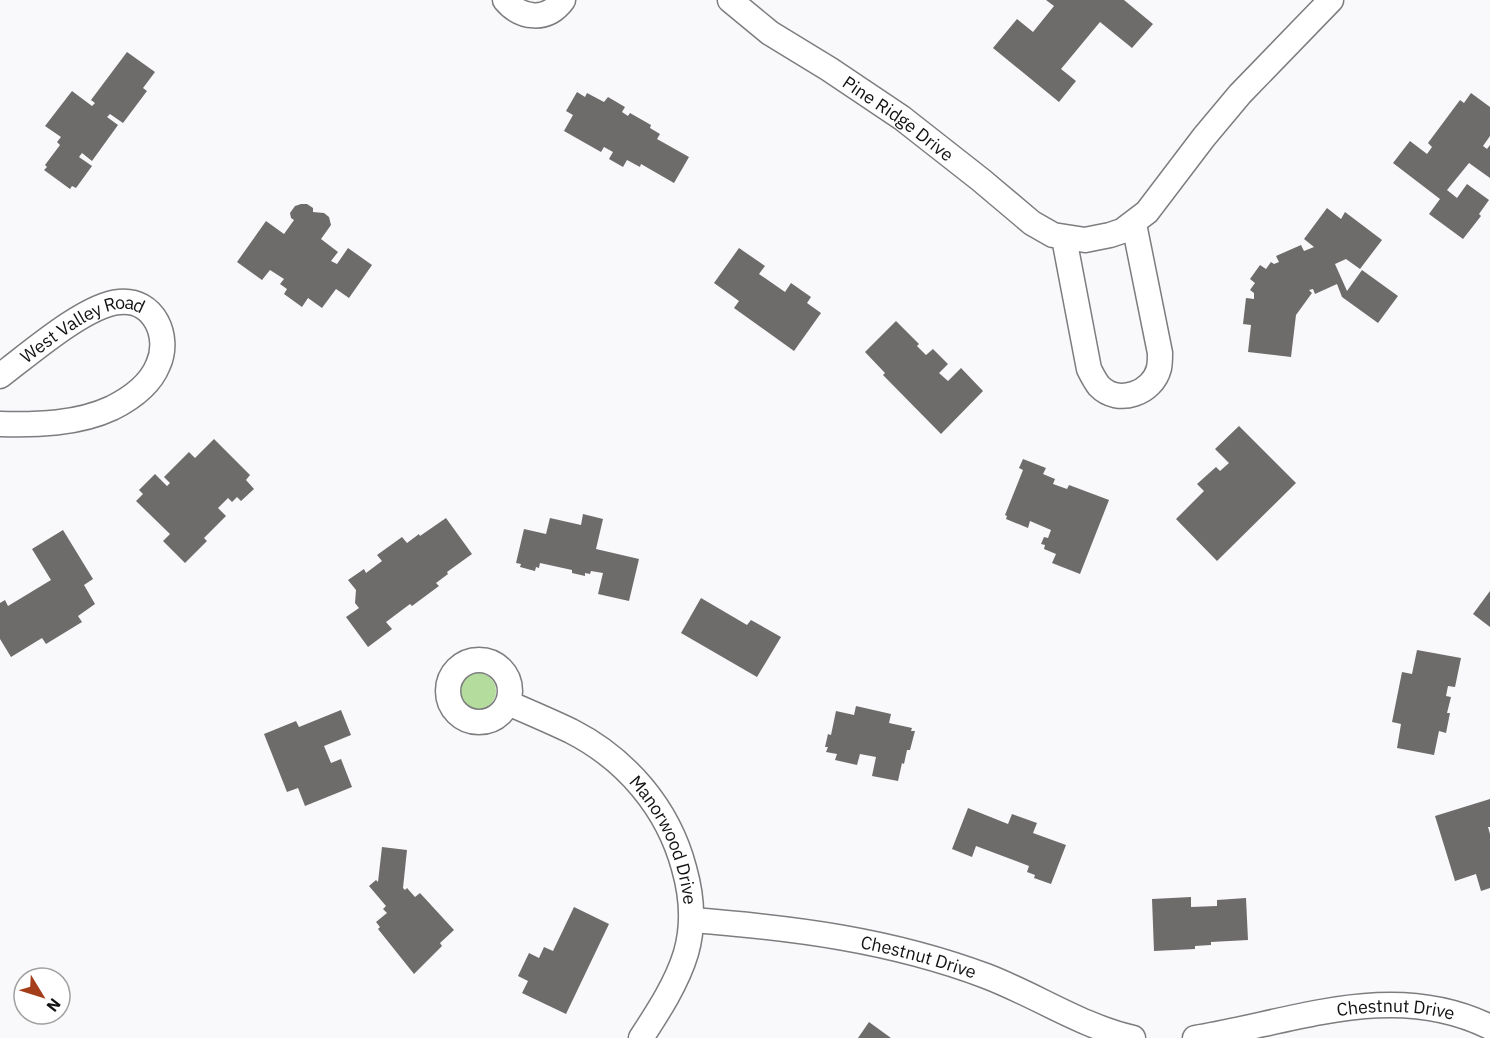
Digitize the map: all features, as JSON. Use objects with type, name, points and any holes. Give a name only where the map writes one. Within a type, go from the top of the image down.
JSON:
[{"type":"street","points":[[505,0],[512,8],[531,16],[551,12],[563,0]]},
{"type":"street","name":"Pine Ridge Drive","points":[[730,0],[770,33],[830,69],[903,118],[1042,230],[1064,238],[1086,240],[1110,236],[1134,224],[1147,212],[1239,94],[1331,0]]},
{"type":"street","points":[[1064,238],[1089,369],[1098,385],[1106,391],[1119,396],[1132,395],[1143,390],[1153,381],[1160,367],[1160,353],[1134,224]]},
{"type":"street","name":"West Valley Road","points":[[0,376],[85,314],[115,302],[132,302],[145,309],[156,320],[162,333],[162,357],[150,378],[132,396],[112,408],[88,417],[69,420],[0,424]]},
{"type":"street","name":"Manorwood Drive","points":[[508,703],[572,732],[621,766],[642,786],[660,810],[677,845],[691,897],[692,920],[686,955],[667,996],[641,1038]]},
{"type":"street","name":"Chestnut Drive","points":[[692,920],[760,926],[898,948],[989,977],[1100,1028],[1133,1038]]},
{"type":"street","name":"Chestnut Drive","points":[[1195,1038],[1355,1005],[1412,1005],[1460,1015],[1490,1027]]},
{"type":"green space","points":[[478,673],[491,678],[496,691],[491,704],[478,709],[465,704],[460,691],[465,678]]},
{"type":"building","points":[[1046,0],[1124,0],[1153,24],[1132,48],[1100,22],[1061,69],[1076,81],[1059,102],[993,48],[1017,19],[1033,32],[1054,6]]},
{"type":"building","points":[[127,52],[155,72],[143,88],[147,91],[123,123],[110,114],[107,117],[118,125],[92,161],[82,153],[79,157],[92,166],[76,188],[72,186],[70,189],[44,170],[47,167],[45,165],[60,145],[57,142],[61,137],[45,126],[72,91],[92,106],[95,103],[91,100]]},
{"type":"building","points":[[577,92],[585,97],[587,93],[604,102],[608,97],[625,107],[622,112],[628,116],[630,113],[651,125],[650,128],[660,134],[657,139],[689,157],[674,183],[641,164],[640,167],[627,160],[623,167],[609,159],[613,152],[604,147],[601,152],[564,131],[573,115],[566,111]]},
{"type":"building","points":[[1471,93],[1490,107],[1490,136],[1483,146],[1487,149],[1490,145],[1490,178],[1469,163],[1447,190],[1457,198],[1467,184],[1489,200],[1479,214],[1481,216],[1463,239],[1429,214],[1440,199],[1393,163],[1410,141],[1427,154],[1432,147],[1428,143],[1460,100],[1464,103]]},
{"type":"building","points":[[307,204],[313,208],[313,212],[324,213],[329,217],[331,225],[321,239],[338,252],[331,261],[337,264],[348,248],[372,265],[349,298],[336,289],[322,308],[308,298],[302,307],[284,294],[287,289],[280,284],[284,279],[270,270],[262,280],[237,262],[266,221],[284,234],[294,220],[290,213],[295,206]]},
{"type":"building","points":[[1327,208],[1341,219],[1345,212],[1382,240],[1360,269],[1346,259],[1335,264],[1347,291],[1362,270],[1398,296],[1378,323],[1342,297],[1337,284],[1315,294],[1313,289],[1309,290],[1312,293],[1296,315],[1291,357],[1248,352],[1251,325],[1243,324],[1246,298],[1254,299],[1254,293],[1250,290],[1255,283],[1250,279],[1260,265],[1266,269],[1271,262],[1274,264],[1279,262],[1276,256],[1301,245],[1304,251],[1314,247],[1304,239]]},
{"type":"building","points":[[739,248],[765,266],[759,274],[785,292],[791,283],[811,297],[807,303],[821,313],[794,351],[734,308],[739,301],[714,283]]},
{"type":"building","points":[[896,321],[919,344],[917,346],[926,355],[933,349],[948,364],[939,373],[948,381],[961,368],[983,391],[941,434],[883,375],[885,373],[865,352]]},
{"type":"building","points":[[1239,426],[1296,483],[1217,561],[1176,519],[1204,491],[1197,484],[1216,467],[1220,471],[1229,463],[1215,449]]},
{"type":"building","points":[[214,439],[250,475],[246,480],[254,489],[241,501],[237,497],[232,502],[228,498],[218,508],[226,516],[204,538],[207,541],[185,563],[163,541],[170,534],[136,501],[143,494],[139,490],[155,474],[167,486],[170,483],[164,477],[189,452],[195,458]]},
{"type":"building","points":[[1023,459],[1046,468],[1043,474],[1055,479],[1053,484],[1067,489],[1069,485],[1109,500],[1080,574],[1052,563],[1056,554],[1044,549],[1045,545],[1041,544],[1044,537],[1048,538],[1051,530],[1030,521],[1028,528],[1006,519],[1005,515],[1023,470],[1019,468]]},
{"type":"building","points":[[583,514],[603,519],[596,549],[639,559],[629,601],[598,594],[603,573],[591,571],[590,574],[585,573],[585,576],[572,573],[572,570],[540,563],[539,568],[536,567],[535,571],[520,567],[521,564],[516,563],[524,529],[546,534],[550,518],[581,525]]},
{"type":"building","points":[[446,518],[472,554],[447,572],[448,574],[436,583],[439,586],[386,622],[392,629],[368,647],[346,617],[359,608],[355,603],[356,590],[348,580],[364,569],[366,573],[382,561],[377,555],[402,537],[407,543]]},
{"type":"building","points":[[63,530],[93,579],[84,585],[95,604],[78,616],[82,622],[46,644],[42,638],[11,657],[0,639],[0,603],[5,600],[8,606],[51,580],[32,549]]},
{"type":"building","points":[[1490,591],[1490,627],[1473,614]]},
{"type":"building","points":[[701,598],[747,625],[751,620],[781,637],[757,677],[681,633]]},
{"type":"building","points":[[1417,650],[1461,658],[1455,687],[1448,686],[1446,696],[1451,697],[1446,733],[1439,731],[1434,755],[1397,748],[1401,724],[1392,722],[1402,672],[1412,674]]},
{"type":"building","points":[[856,706],[891,714],[889,723],[912,728],[911,731],[915,731],[910,750],[907,750],[904,764],[902,763],[898,781],[872,776],[876,757],[860,754],[857,765],[835,760],[837,754],[826,752],[828,734],[831,735],[836,711],[854,715]]},
{"type":"building","points":[[341,710],[351,735],[324,746],[331,763],[341,759],[352,787],[305,806],[298,788],[287,792],[264,734],[296,721],[299,727]]},
{"type":"building","points":[[1490,799],[1490,827],[1488,827],[1490,888],[1481,891],[1476,874],[1455,881],[1435,816]]},
{"type":"building","points":[[968,808],[1008,824],[1012,814],[1037,823],[1033,833],[1066,845],[1051,884],[1034,878],[1035,875],[1027,872],[1029,866],[976,846],[972,857],[952,849]]},
{"type":"building","points":[[382,847],[407,850],[403,888],[405,890],[407,888],[415,897],[420,893],[454,930],[440,943],[442,946],[414,974],[378,929],[380,927],[376,922],[387,913],[383,909],[386,906],[369,886],[376,880],[378,882]]},
{"type":"building","points":[[1191,897],[1191,907],[1217,906],[1217,900],[1246,898],[1248,940],[1211,942],[1211,945],[1195,946],[1195,949],[1154,951],[1152,899]]},
{"type":"building","points":[[574,907],[609,924],[566,1014],[522,993],[528,981],[518,976],[529,953],[539,958],[544,947],[553,951]]},
{"type":"building","points":[[869,1022],[891,1038],[858,1038]]}]
